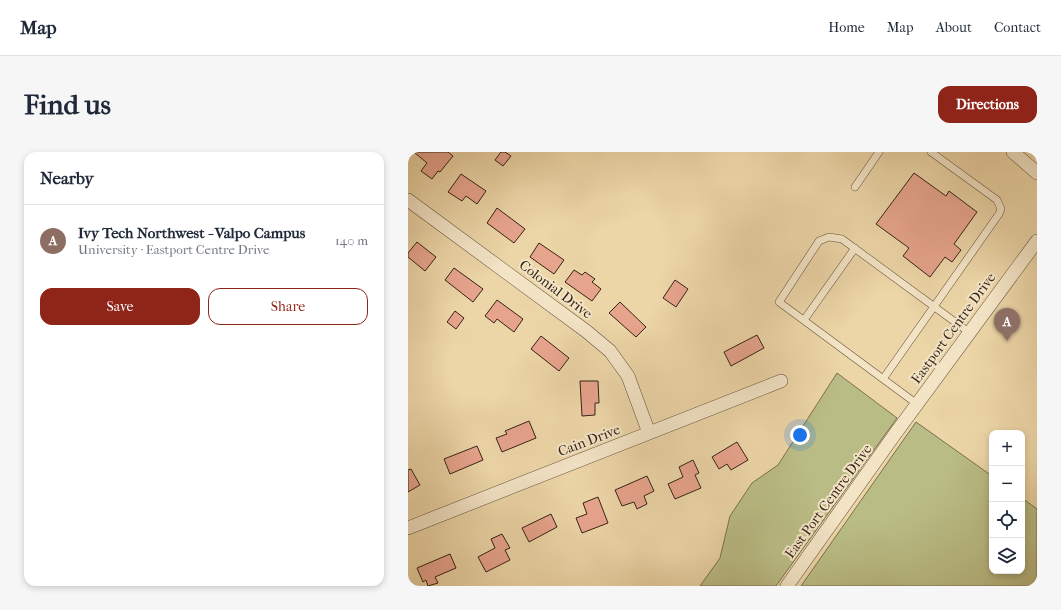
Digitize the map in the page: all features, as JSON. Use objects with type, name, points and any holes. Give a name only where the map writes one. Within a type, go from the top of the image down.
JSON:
[{"type":"street","points":[[1013,152],[1037,173]]},
{"type":"street","name":"Colonial Drive","points":[[408,200],[586,331],[610,351],[628,376],[649,433]]},
{"type":"street","name":"Eastport Centre Drive","points":[[895,434],[1037,241]]},
{"type":"street","name":"Cain Drive","points":[[408,528],[781,381]]},
{"type":"street","name":"East Port Centre Drive","points":[[787,586],[895,434]]},
{"type":"lane","points":[[855,187],[879,152]]},
{"type":"lane","points":[[883,379],[999,214],[1001,209],[997,200],[932,152]]},
{"type":"lane","points":[[917,404],[779,302],[819,241],[829,237],[842,239],[970,333]]},
{"type":"lane","points":[[804,320],[855,248]]},
{"type":"green space","points":[[837,373],[897,418],[776,586],[700,586],[720,558],[730,516],[752,483],[778,465]]},
{"type":"green space","points":[[916,422],[989,474],[989,574],[1025,574],[1025,500],[1037,509],[1037,586],[801,586]]},
{"type":"building","points":[[415,152],[448,152],[453,156],[432,179],[421,171],[427,163]]},
{"type":"building","points":[[501,152],[505,152],[511,156],[503,166],[495,160]]},
{"type":"building","points":[[914,173],[946,196],[949,191],[977,212],[954,244],[961,250],[952,262],[945,257],[930,277],[903,256],[909,248],[876,224]]},
{"type":"building","points":[[461,174],[486,191],[477,204],[466,196],[462,201],[448,192]]},
{"type":"building","points":[[497,208],[525,229],[514,243],[487,223]]},
{"type":"building","points":[[417,242],[436,257],[425,271],[408,257],[408,253]]},
{"type":"building","points":[[539,243],[564,260],[554,274],[530,257]]},
{"type":"building","points":[[454,268],[483,289],[473,302],[445,280]]},
{"type":"building","points":[[574,270],[582,275],[585,272],[595,279],[592,282],[601,289],[592,301],[565,282]]},
{"type":"building","points":[[675,280],[688,289],[676,307],[663,298]]},
{"type":"building","points":[[497,300],[523,319],[514,332],[497,319],[494,323],[485,316]]},
{"type":"building","points":[[620,302],[646,327],[636,337],[609,313]]},
{"type":"building","points":[[455,311],[464,318],[456,329],[447,322]]},
{"type":"building","points":[[757,335],[764,348],[731,366],[724,352]]},
{"type":"building","points":[[541,336],[569,358],[559,371],[531,349]]},
{"type":"building","points":[[580,381],[598,381],[599,403],[595,403],[595,415],[582,416]]},
{"type":"building","points":[[529,421],[536,438],[502,452],[496,438],[507,434],[505,431]]},
{"type":"building","points":[[737,442],[748,460],[731,470],[727,464],[719,469],[712,457]]},
{"type":"building","points":[[477,446],[483,460],[450,474],[444,459]]},
{"type":"building","points":[[693,460],[699,473],[695,475],[701,488],[675,499],[668,484],[683,477],[679,467]]},
{"type":"building","points":[[411,469],[420,485],[408,492],[408,470]]},
{"type":"building","points":[[647,476],[654,491],[644,496],[647,504],[637,509],[634,502],[622,506],[615,490]]},
{"type":"building","points":[[598,497],[608,523],[582,533],[576,518],[587,514],[583,503]]},
{"type":"building","points":[[551,514],[557,527],[529,542],[522,528]]},
{"type":"building","points":[[502,534],[510,548],[505,550],[510,560],[486,572],[478,557],[495,548],[491,539]]},
{"type":"building","points":[[450,554],[456,568],[435,577],[438,583],[428,586],[426,580],[423,582],[417,568]]},
{"type":"place","name":"Ivy Tech Northwest - Valpo Campus","points":[[1007,341]]}]
